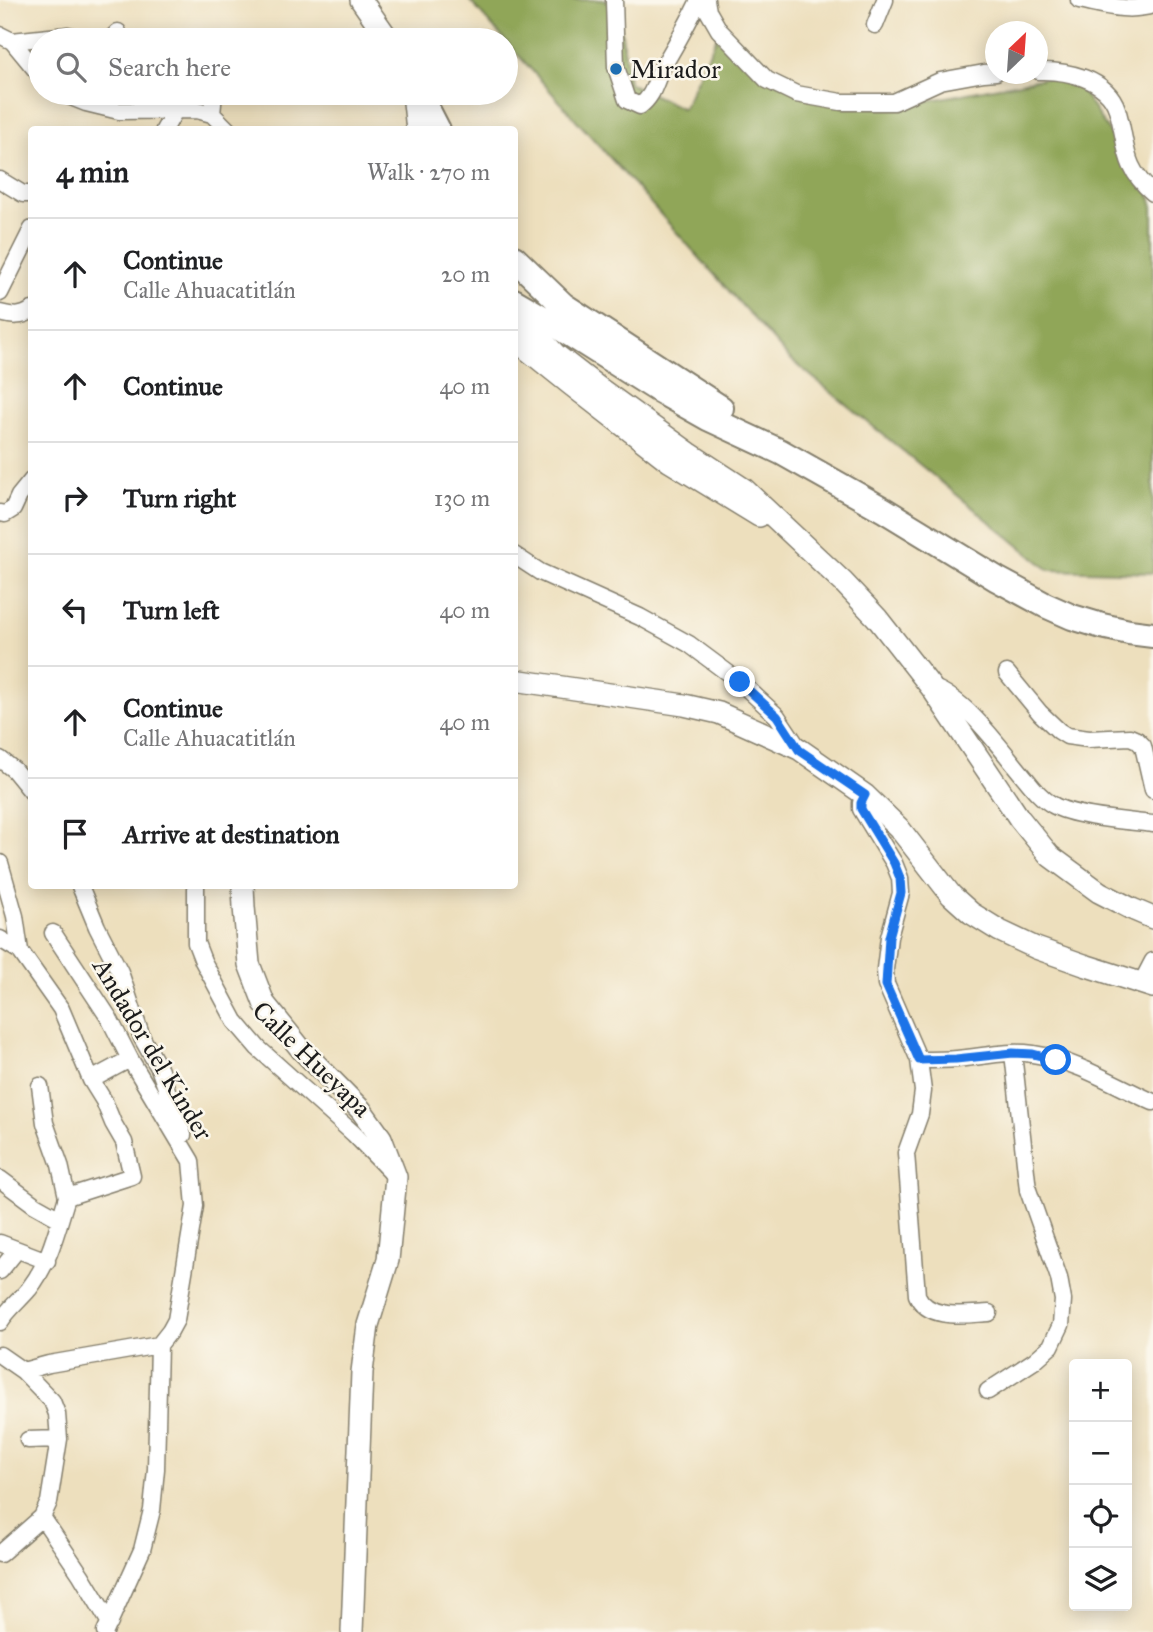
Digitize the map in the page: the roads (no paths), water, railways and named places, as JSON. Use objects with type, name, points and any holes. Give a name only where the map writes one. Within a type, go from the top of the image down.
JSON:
[{"type":"highway","points":[[423,105],[436,126]]},
{"type":"highway","points":[[518,262],[563,305],[721,408],[786,441],[843,475],[884,510]]},
{"type":"highway","points":[[518,304],[562,328],[660,391],[884,510],[1045,605],[1102,626],[1153,635]]},
{"type":"main road","points":[[361,0],[381,28]]},
{"type":"main road","points":[[416,105],[417,126]]},
{"type":"main road","points":[[421,105],[428,126]]},
{"type":"main road","points":[[518,309],[526,323],[555,354],[689,453],[744,489],[843,582],[877,618],[930,687],[1018,818],[1050,856],[1099,892],[1153,918]]},
{"type":"main road","points":[[518,342],[669,461],[798,540]]},
{"type":"main road","points":[[518,681],[684,705],[719,713],[799,750],[865,795],[899,828],[951,895],[971,913],[1036,948],[1147,985]]},
{"type":"main road","points":[[243,889],[249,964],[264,1003],[301,1049],[361,1110],[381,1138],[396,1177],[388,1260],[368,1325],[362,1372],[352,1632]]},
{"type":"street","points":[[614,0],[616,67],[627,100],[640,106],[649,99],[660,72],[699,0]]},
{"type":"street","points":[[706,0],[708,11],[719,30],[767,80],[796,94],[841,102],[894,102],[940,81],[985,73]]},
{"type":"street","points":[[875,25],[885,0]]},
{"type":"street","points":[[1079,0],[1124,9],[1142,9],[1153,5]]},
{"type":"street","points":[[6,38],[28,37]]},
{"type":"street","points":[[6,38],[28,62]]},
{"type":"street","points":[[1048,72],[1070,74],[1091,81],[1107,93],[1116,106],[1129,163],[1142,183],[1153,193]]},
{"type":"street","points":[[94,105],[119,111],[197,110],[212,114],[224,126]]},
{"type":"street","points":[[212,114],[213,105]]},
{"type":"street","points":[[166,126],[176,109]]},
{"type":"street","points":[[0,180],[23,194],[28,194]]},
{"type":"street","points":[[0,293],[28,237]]},
{"type":"street","points":[[0,313],[13,317],[28,313]]},
{"type":"street","points":[[0,513],[5,514],[13,509],[28,485]]},
{"type":"street","points":[[518,558],[540,572],[640,617],[689,644],[740,682],[777,716],[799,750]]},
{"type":"street","points":[[1007,673],[1040,713],[1067,736],[1089,739],[1130,737],[1137,740],[1143,746],[1153,790]]},
{"type":"street","points":[[930,687],[949,694],[958,702],[998,743],[1041,796],[1053,806],[1153,824]]},
{"type":"street","points":[[0,759],[14,770],[28,787]]},
{"type":"street","points":[[865,795],[861,809],[894,863],[900,878],[901,893],[889,937],[886,985],[919,1060],[923,1091],[920,1114],[906,1153],[917,1295],[920,1303],[943,1314],[989,1313]]},
{"type":"street","points":[[0,863],[15,916],[20,951]]},
{"type":"street","points":[[81,889],[120,972],[142,1038],[159,1068],[191,1161]]},
{"type":"street","name":"Calle Hueyapa","points":[[196,889],[196,943],[235,1021],[258,1048],[354,1134],[396,1177]]},
{"type":"street","name":"Andador del Kinder","points":[[53,933],[109,1018],[130,1059],[191,1161],[195,1206],[179,1308],[176,1320],[159,1345]]},
{"type":"street","points":[[0,939],[20,951],[61,1009],[91,1080],[124,1142],[132,1176],[67,1197]]},
{"type":"street","points":[[1147,985],[1153,961]]},
{"type":"street","points":[[988,1391],[1034,1361],[1051,1346],[1061,1325],[1063,1300],[1059,1278],[1028,1190],[1013,1053]]},
{"type":"street","points":[[919,1060],[1033,1054],[1087,1071],[1153,1102]]},
{"type":"street","points":[[91,1080],[130,1059]]},
{"type":"street","points":[[0,1322],[10,1307],[29,1289],[47,1261],[67,1197],[60,1165],[45,1123],[40,1086]]},
{"type":"street","points":[[0,1179],[35,1205],[60,1219]]},
{"type":"street","points":[[0,1243],[47,1261]]},
{"type":"street","points":[[0,1271],[17,1250]]},
{"type":"street","points":[[23,1371],[159,1345],[156,1469],[152,1510],[142,1550],[108,1628]]},
{"type":"street","points":[[0,1355],[23,1371],[52,1401],[57,1414],[59,1439],[49,1502],[42,1517],[0,1555]]},
{"type":"street","points":[[28,1440],[59,1439]]},
{"type":"street","points":[[42,1517],[81,1575],[108,1628]]},
{"type":"place","name":"Mirador","points":[[616,69]]}]
